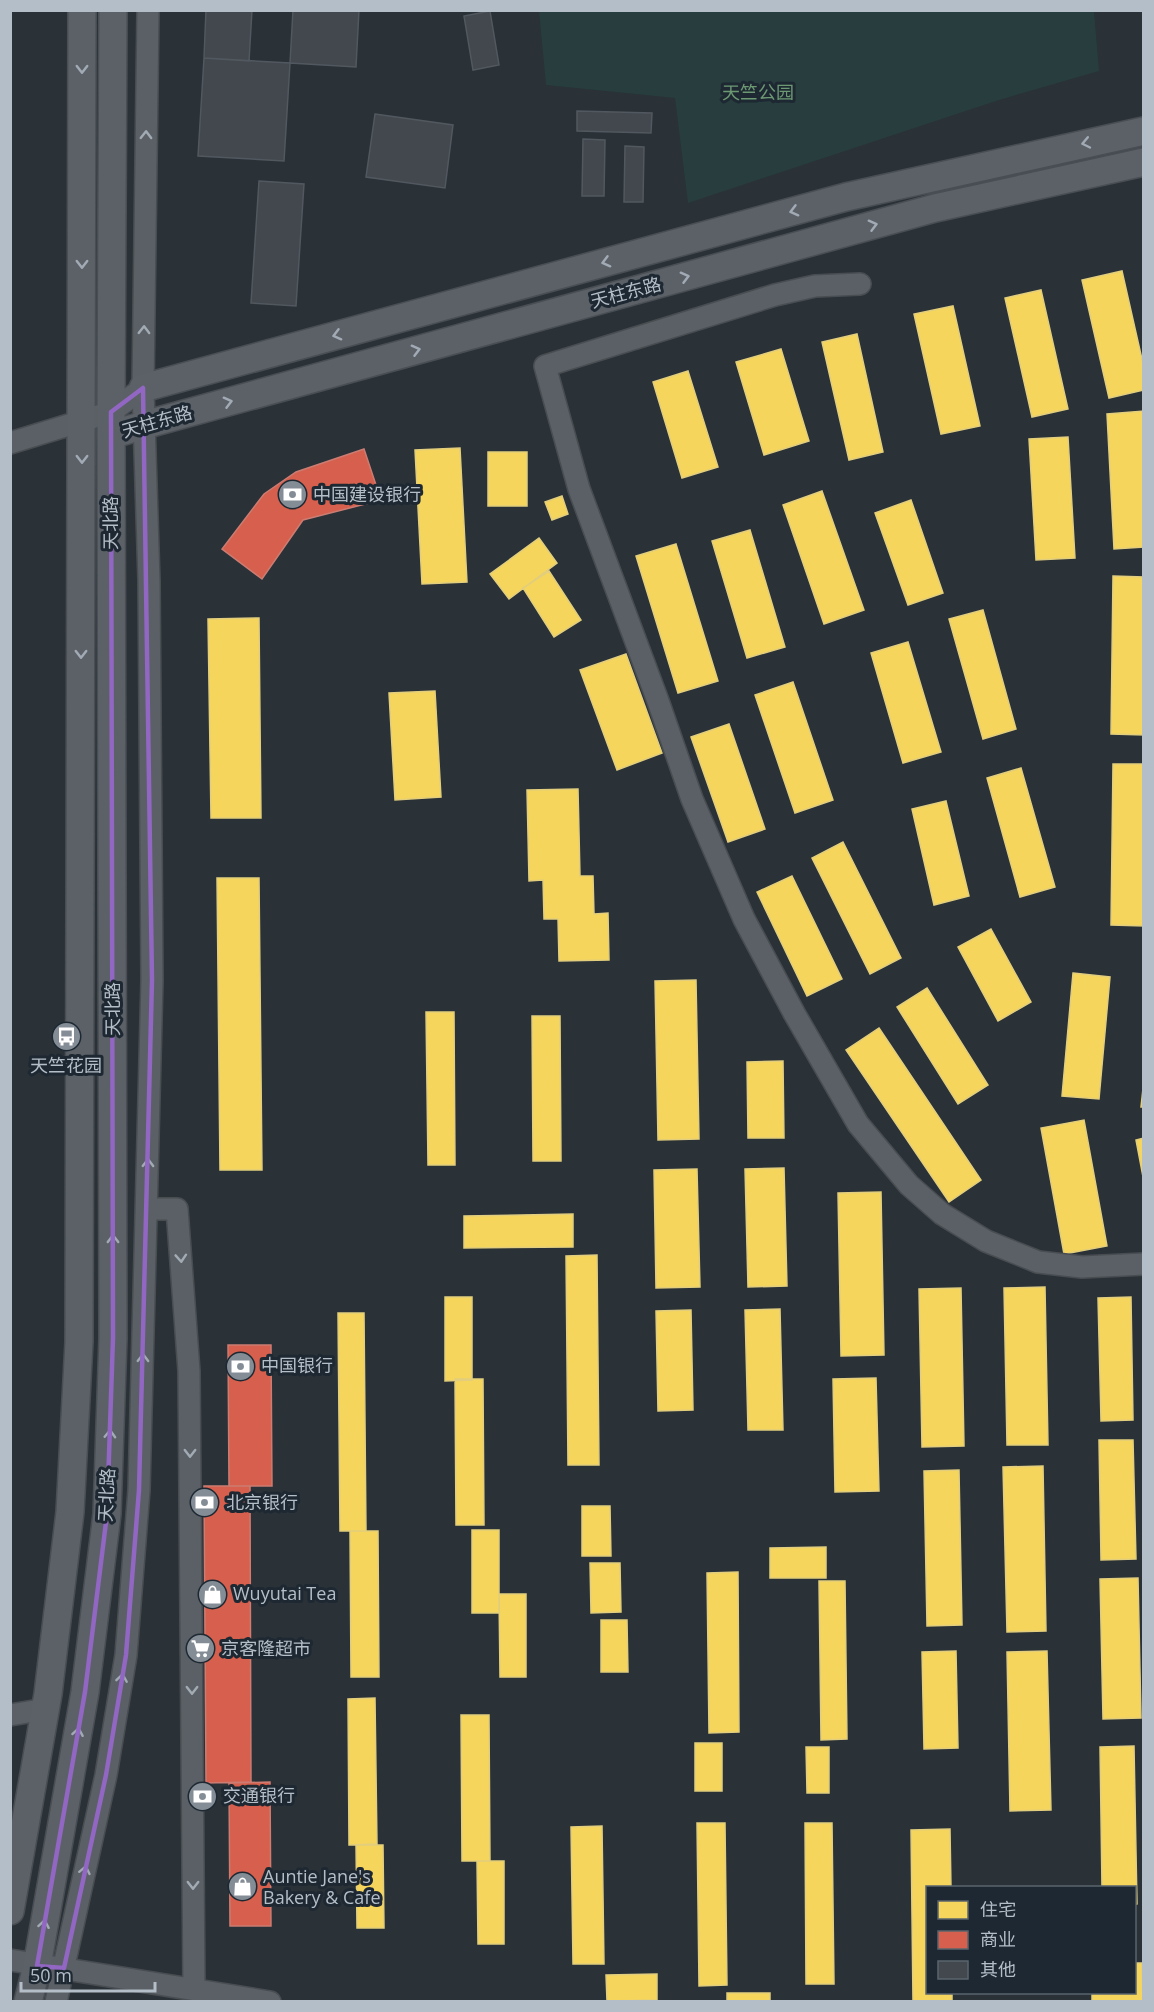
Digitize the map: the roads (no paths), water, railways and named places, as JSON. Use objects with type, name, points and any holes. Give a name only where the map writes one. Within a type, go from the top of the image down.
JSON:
[{"type":"main road","name":"天北路","points":[[10,1911],[17,1834],[46,1709],[70,1512],[79,1342],[82,10]]},
{"type":"main road","name":"天北路","points":[[28,2001],[37,1966],[85,1692],[106,1514],[113,1338],[111,424],[113,10]]},
{"type":"main road","name":"天柱东路","points":[[143,388],[846,197],[1143,131]]},
{"type":"main road","name":"天柱东路","points":[[111,424],[144,425],[935,208],[1143,162]]},
{"type":"street","points":[[56,2001],[106,1775],[126,1655],[140,1490],[152,980],[149,593],[143,388],[148,10]]},
{"type":"street","points":[[860,284],[815,286],[776,295],[545,366],[579,489],[692,799],[744,919],[794,1013],[858,1124],[909,1185],[942,1214],[986,1241],[1038,1262],[1082,1267],[1143,1264]]},
{"type":"street","points":[[111,424],[143,388]]},
{"type":"street","name":"天柱东路","points":[[10,443],[82,420],[111,424]]},
{"type":"street","points":[[147,1209],[177,1209],[189,1371],[194,1989]]},
{"type":"street","points":[[10,1715],[46,1709]]},
{"type":"street","points":[[10,1960],[270,2001]]},
{"type":"place","name":"中国建设银行","points":[[292,495]]},
{"type":"place","name":"天竺花园","points":[[66,1037]]},
{"type":"place","name":"中国银行","points":[[240,1366]]},
{"type":"place","name":"北京银行","points":[[205,1503]]},
{"type":"place","name":"Wuyutai Tea","points":[[212,1594]]},
{"type":"place","name":"京客隆超市","points":[[200,1649]]},
{"type":"place","name":"交通银行","points":[[202,1796]]},
{"type":"place","name":"Auntie Jane's Bakery & Cafe","points":[[242,1887]]},
{"type":"park label","name":"天竺公园","points":[[758,93]]}]
